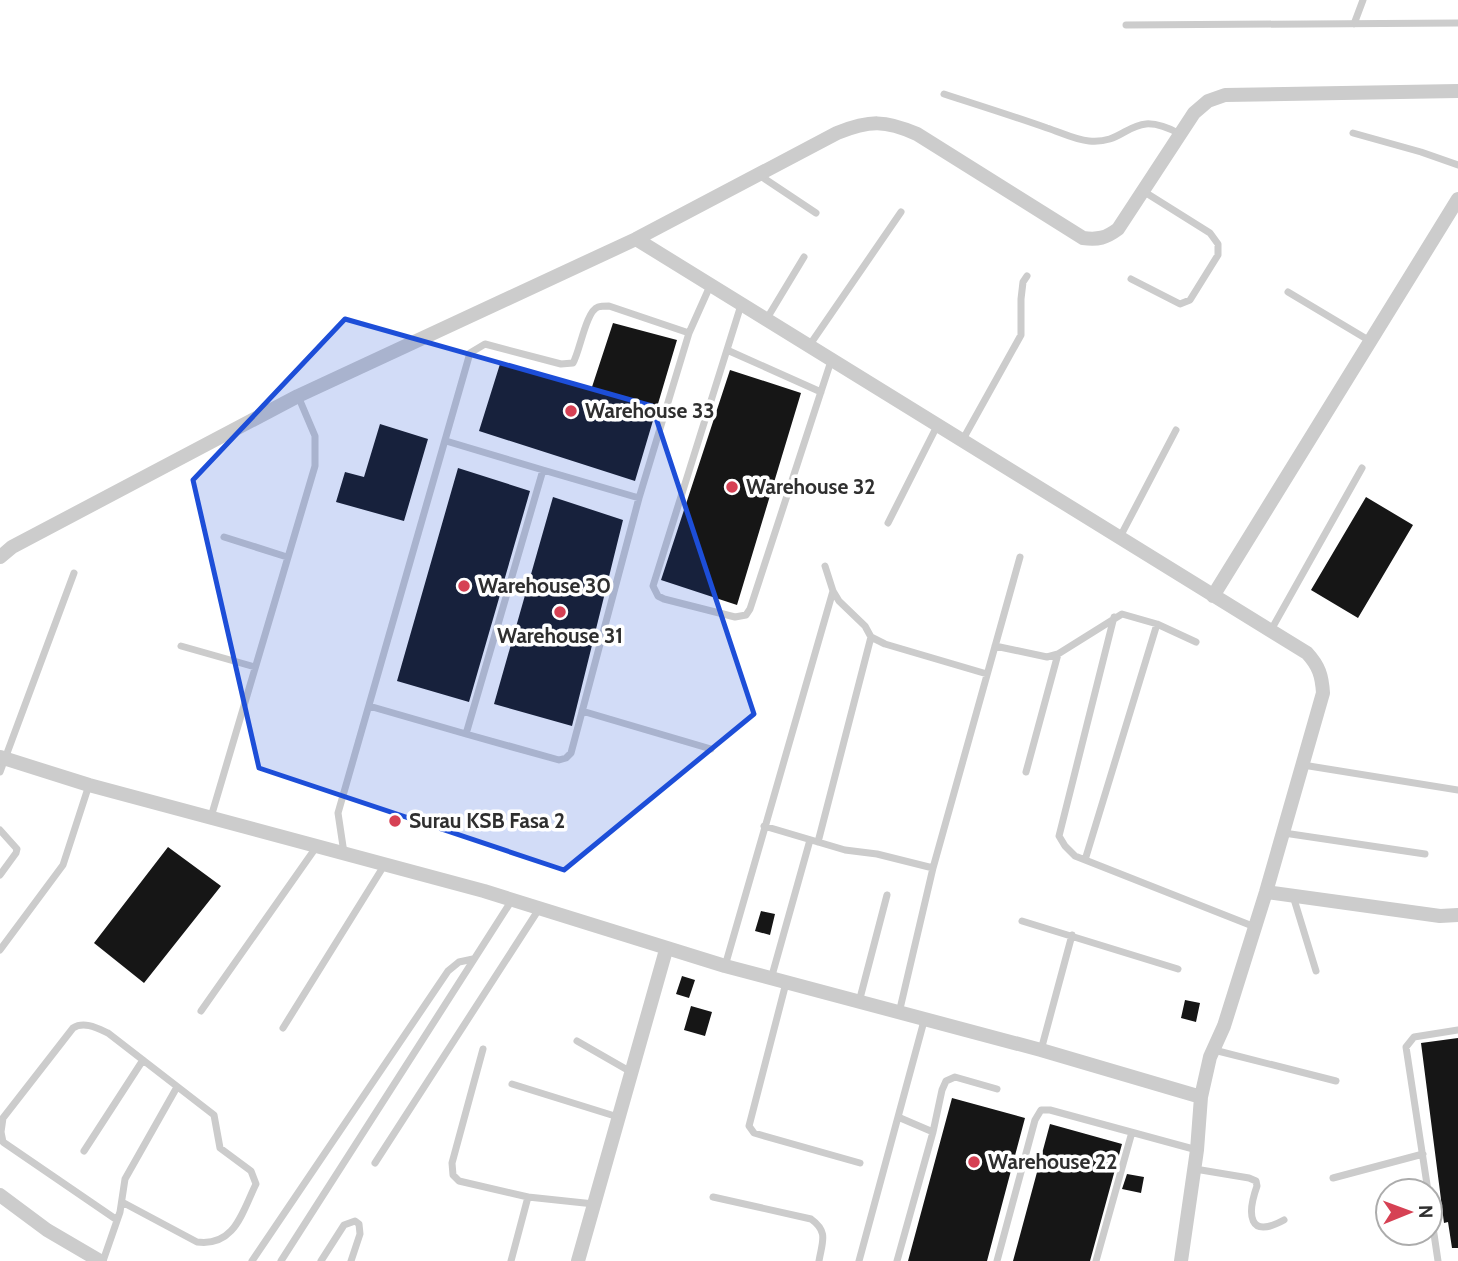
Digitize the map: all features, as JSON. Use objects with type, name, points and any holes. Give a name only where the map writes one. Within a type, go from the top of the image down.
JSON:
[{"type":"street","points":[[0,557],[22,542],[298,396],[636,239],[837,133],[858,125],[877,122],[917,134],[1083,237],[1095,240],[1108,237],[1118,229],[1194,113],[1208,101],[1225,95],[1458,91]]},
{"type":"street","points":[[1213,596],[1458,199]]},
{"type":"street","points":[[636,239],[1307,653],[1317,663],[1322,676],[1323,694],[1266,892],[1224,1026],[1213,1050],[1201,1097],[1198,1150],[1181,1261]]},
{"type":"street","points":[[2,762],[385,864],[512,900],[666,950],[1201,1097]]},
{"type":"street","points":[[1266,892],[1440,916],[1458,915]]},
{"type":"street","points":[[579,1261],[666,950]]},
{"type":"street","points":[[0,1195],[47,1230],[102,1261]]},
{"type":"lane","points":[[1354,24],[1363,0]]},
{"type":"lane","points":[[1126,25],[1458,23]]},
{"type":"lane","points":[[944,94],[1088,141],[1116,136],[1128,128],[1144,123],[1163,124],[1180,134]]},
{"type":"lane","points":[[1353,133],[1458,165]]},
{"type":"lane","points":[[758,175],[816,213]]},
{"type":"lane","points":[[1131,279],[1181,303],[1190,300],[1218,255],[1218,244],[1210,233],[1143,191]]},
{"type":"lane","points":[[808,347],[901,212]]},
{"type":"lane","points":[[765,320],[804,257]]},
{"type":"lane","points":[[962,441],[1021,335],[1021,299],[1023,282],[1027,276]]},
{"type":"lane","points":[[369,706],[559,760],[566,758],[570,753],[639,498],[689,333],[710,286]]},
{"type":"lane","points":[[1288,292],[1370,341]]},
{"type":"lane","points":[[741,305],[653,586],[658,596],[664,600],[735,617],[746,615],[831,361]]},
{"type":"lane","points":[[344,853],[338,813],[470,354],[485,344],[561,364],[573,363],[591,312],[597,307],[609,306],[689,333]]},
{"type":"lane","points":[[727,350],[821,392]]},
{"type":"lane","points":[[211,817],[315,466],[315,436],[298,396]]},
{"type":"lane","points":[[888,523],[937,426]]},
{"type":"lane","points":[[1119,538],[1175,430]]},
{"type":"lane","points":[[446,442],[639,498]]},
{"type":"lane","points":[[1271,631],[1362,468]]},
{"type":"lane","points":[[466,734],[543,470]]},
{"type":"lane","points":[[224,537],[287,557]]},
{"type":"lane","points":[[899,1014],[933,868],[1020,557]]},
{"type":"lane","points":[[825,566],[839,601],[865,626],[871,637],[885,644],[987,674]]},
{"type":"lane","points":[[2,762],[74,573]]},
{"type":"lane","points":[[725,966],[833,591]]},
{"type":"lane","points":[[995,646],[1047,657],[1058,654],[1122,614],[1157,624],[1196,642]]},
{"type":"lane","points":[[1114,617],[1059,836],[1075,856],[1255,927]]},
{"type":"lane","points":[[1085,860],[1157,624]]},
{"type":"lane","points":[[860,1163],[754,1133],[749,1126],[778,981],[871,637]]},
{"type":"lane","points":[[181,646],[255,667]]},
{"type":"lane","points":[[1026,772],[1058,654]]},
{"type":"lane","points":[[582,711],[711,749]]},
{"type":"lane","points":[[1303,765],[1458,790]]},
{"type":"lane","points":[[0,950],[63,865],[89,785]]},
{"type":"lane","points":[[764,826],[814,841],[933,868]]},
{"type":"lane","points":[[0,831],[17,849],[0,875]]},
{"type":"lane","points":[[1283,833],[1426,854]]},
{"type":"lane","points":[[201,1011],[317,846]]},
{"type":"lane","points":[[283,1028],[385,864]]},
{"type":"lane","points":[[859,1003],[887,895]]},
{"type":"lane","points":[[1293,896],[1316,971]]},
{"type":"lane","points":[[281,1261],[512,900]]},
{"type":"lane","points":[[375,1163],[539,909]]},
{"type":"lane","points":[[1022,921],[1178,969]]},
{"type":"lane","points":[[1041,1051],[1072,935]]},
{"type":"lane","points":[[252,1261],[448,971],[459,962],[473,960]]},
{"type":"lane","points":[[859,1261],[924,1021]]},
{"type":"lane","points":[[117,1220],[3,1142],[1,1132],[4,1118],[73,1028],[79,1024],[93,1026],[108,1033],[214,1115],[220,1148],[251,1171],[257,1184],[234,1228],[221,1241],[210,1244],[197,1242],[122,1202]]},
{"type":"lane","points":[[1426,1177],[1406,1047],[1414,1037],[1458,1030]]},
{"type":"lane","points":[[578,1041],[631,1073]]},
{"type":"lane","points":[[483,1049],[452,1163],[453,1175],[459,1181],[528,1197],[594,1204]]},
{"type":"lane","points":[[1213,1050],[1336,1081]]},
{"type":"lane","points":[[84,1152],[143,1060]]},
{"type":"lane","points":[[897,1261],[946,1080],[955,1077],[997,1089]]},
{"type":"lane","points":[[512,1084],[619,1117]]},
{"type":"lane","points":[[102,1261],[117,1220],[125,1179],[177,1087]]},
{"type":"lane","points":[[997,1261],[1035,1120],[1041,1110],[1050,1110],[1198,1150]]},
{"type":"lane","points":[[898,1117],[933,1132]]},
{"type":"lane","points":[[1096,1261],[1132,1132]]},
{"type":"lane","points":[[1334,1178],[1423,1154]]},
{"type":"lane","points":[[1194,1169],[1256,1181],[1251,1220],[1256,1226],[1265,1228],[1284,1220]]},
{"type":"lane","points":[[511,1261],[528,1197]]},
{"type":"lane","points":[[713,1198],[811,1219],[820,1225],[824,1233],[819,1261]]},
{"type":"lane","points":[[321,1261],[344,1225],[355,1221],[359,1224],[360,1234],[351,1261]]},
{"type":"highlighted area","points":[[345,319],[652,406],[754,714],[564,870],[259,768],[193,480]]},
{"type":"building","name":"Warehouse 33","points":[[613,323],[677,340],[635,481],[479,431],[500,364],[591,390]]},
{"type":"building","name":"Warehouse 32","points":[[730,370],[801,393],[737,605],[661,580]]},
{"type":"building","points":[[380,424],[428,439],[404,521],[336,502],[345,472],[364,477]]},
{"type":"building","name":"Warehouse 30","points":[[458,468],[530,491],[469,702],[397,681]]},
{"type":"building","name":"Warehouse 31","points":[[553,497],[623,520],[572,726],[494,704]]},
{"type":"building","points":[[1366,497],[1413,525],[1358,618],[1311,590]]},
{"type":"building","points":[[168,847],[221,886],[144,983],[94,943]]},
{"type":"building","points":[[761,911],[775,914],[770,935],[755,931]]},
{"type":"building","points":[[682,976],[695,980],[689,998],[676,994]]},
{"type":"building","points":[[1185,1000],[1200,1003],[1196,1022],[1181,1018]]},
{"type":"building","points":[[691,1006],[712,1012],[705,1036],[684,1030]]},
{"type":"building","points":[[1458,1038],[1458,1248],[1452,1248],[1448,1222],[1444,1223],[1444,1177],[1438,1177],[1421,1043]]},
{"type":"building","name":"Warehouse 22","points":[[952,1098],[1025,1118],[987,1261],[908,1261]]},
{"type":"building","points":[[1050,1124],[1122,1144],[1090,1261],[1013,1261]]},
{"type":"building","points":[[1127,1174],[1144,1177],[1141,1193],[1122,1189]]},
{"type":"place","name":"Warehouse 33","points":[[571,411]]},
{"type":"place","name":"Warehouse 32","points":[[732,487]]},
{"type":"place","name":"Warehouse 30","points":[[464,586]]},
{"type":"place","name":"Warehouse 31","points":[[560,612]]},
{"type":"place","name":"Surau KSB Fasa 2","points":[[395,821]]},
{"type":"place","name":"Warehouse 22","points":[[974,1162]]}]
